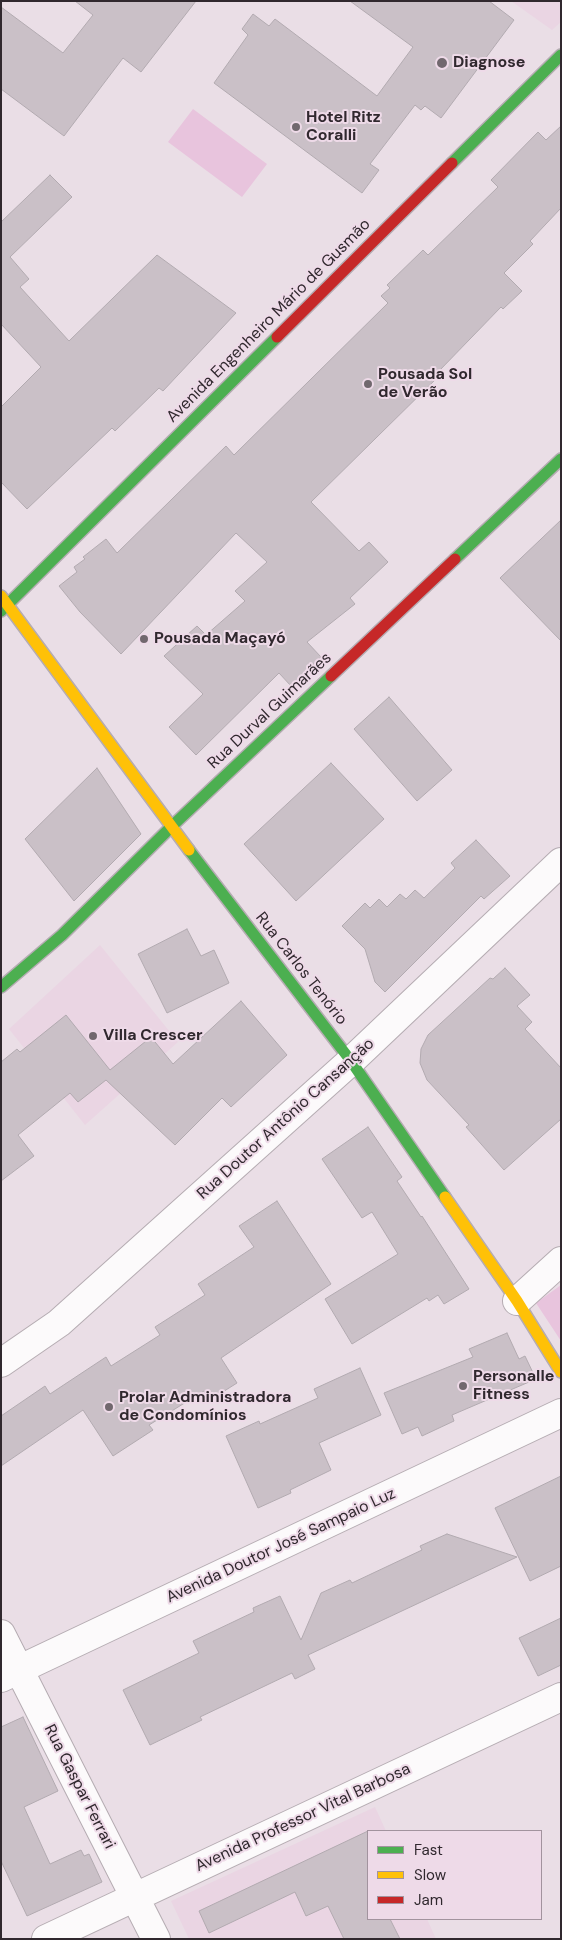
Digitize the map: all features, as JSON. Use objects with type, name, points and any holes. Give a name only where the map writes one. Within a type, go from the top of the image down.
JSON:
[{"type":"street","name":"Avenida Engenheiro Mário de Gusmão","points":[[3,604],[561,55]]},
{"type":"street","name":"Rua Durval Guimarães","points":[[1,987],[62,935],[171,827],[561,459]]},
{"type":"street","name":"Rua Carlos Tenório","points":[[3,604],[351,1061],[517,1301],[561,1372]]},
{"type":"street","name":"Rua Doutor Antônio Cansanção","points":[[1,1363],[59,1323],[351,1061],[561,862]]},
{"type":"street","points":[[517,1301],[561,1261]]},
{"type":"street","name":"Avenida Doutor José Sampaio Luz","points":[[10,1674],[561,1413]]},
{"type":"street","name":"Rua Gaspar Ferrari","points":[[1,1634],[10,1674],[135,1897],[156,1939]]},
{"type":"street","name":"Avenida Professor Vital Barbosa","points":[[46,1939],[561,1697]]},
{"type":"shaded area","points":[[511,1],[561,1],[561,22],[552,30]]},
{"type":"shaded area","points":[[193,109],[267,164],[242,197],[168,142]]},
{"type":"shaded area","name":"Villa Crescer","points":[[100,945],[178,1042],[85,1125],[9,1029]]},
{"type":"shaded area","points":[[561,1285],[561,1341],[536,1303]]},
{"type":"shaded area","points":[[375,1807],[386,1830],[367,1830],[367,1920],[427,1920],[436,1939],[189,1939],[171,1901]]},
{"type":"building","points":[[75,1],[196,1],[141,72],[123,58],[64,136],[1,89],[1,7],[63,53],[93,15]]},
{"type":"building","points":[[350,1],[489,1],[514,20],[441,118],[425,106],[421,110],[415,105],[370,164],[379,170],[362,193],[214,83],[248,35],[242,29],[253,14],[269,26],[275,19],[377,96],[413,47]]},
{"type":"building","points":[[561,126],[561,208],[530,241],[533,244],[504,273],[522,291],[503,309],[501,307],[439,371],[442,373],[311,502],[359,551],[369,542],[388,562],[350,598],[355,604],[307,642],[321,657],[291,686],[279,673],[196,755],[169,727],[203,694],[164,656],[197,626],[206,635],[245,601],[235,591],[267,562],[236,533],[121,654],[80,612],[59,586],[77,572],[74,567],[85,559],[83,557],[106,539],[117,553],[226,446],[234,455],[388,303],[381,296],[390,288],[387,285],[423,250],[428,255],[498,187],[491,180],[538,132],[546,140]]},
{"type":"building","points":[[50,175],[72,197],[10,257],[29,279],[20,287],[69,341],[157,255],[236,313],[163,391],[159,388],[115,431],[112,428],[27,509],[1,482],[1,407],[41,367],[1,324],[1,222]]},
{"type":"building","points":[[561,520],[561,641],[500,578]]},
{"type":"building","points":[[389,697],[452,770],[417,801],[354,729]]},
{"type":"building","points":[[331,763],[384,819],[296,901],[244,844]]},
{"type":"building","points":[[97,768],[141,834],[74,901],[25,839]]},
{"type":"building","points":[[476,840],[510,876],[484,899],[481,896],[385,992],[375,982],[365,949],[342,926],[365,903],[370,908],[379,899],[387,907],[400,894],[406,899],[415,890],[424,898],[455,868],[451,863]]},
{"type":"building","points":[[187,929],[201,956],[214,950],[229,983],[167,1013],[138,954]]},
{"type":"building","points":[[505,968],[530,995],[517,1006],[532,1022],[525,1029],[561,1068],[561,1119],[504,1170],[466,1127],[469,1125],[427,1080],[420,1063],[421,1049],[428,1035],[490,978],[493,979]]},
{"type":"building","points":[[241,1001],[287,1055],[231,1107],[222,1098],[175,1145],[106,1080],[78,1102],[70,1093],[18,1135],[34,1156],[1,1181],[1,1062],[17,1049],[20,1052],[66,1015],[110,1070],[151,1037],[173,1064]]},
{"type":"building","points":[[368,1127],[402,1177],[397,1181],[469,1289],[444,1304],[438,1295],[429,1301],[427,1298],[352,1344],[325,1299],[398,1254],[372,1212],[362,1218],[322,1159]]},
{"type":"building","points":[[277,1201],[331,1284],[221,1358],[237,1383],[210,1400],[204,1391],[149,1425],[153,1430],[113,1456],[83,1410],[1,1466],[1,1416],[45,1386],[50,1394],[106,1357],[111,1366],[160,1335],[155,1327],[205,1295],[198,1284],[254,1247],[239,1226]]},
{"type":"building","points":[[507,1333],[519,1359],[525,1356],[536,1379],[452,1415],[454,1421],[422,1436],[418,1427],[402,1434],[384,1393],[473,1357],[469,1349]]},
{"type":"building","points":[[360,1368],[381,1415],[319,1443],[331,1470],[290,1490],[291,1493],[258,1508],[226,1436],[259,1421],[260,1424],[318,1398],[314,1389]]},
{"type":"building","points":[[561,1476],[561,1566],[530,1581],[495,1508]]},
{"type":"building","points":[[447,1534],[517,1557],[308,1655],[315,1669],[295,1679],[292,1673],[200,1717],[202,1720],[150,1745],[123,1690],[199,1653],[193,1641],[254,1612],[253,1608],[280,1596],[301,1640],[321,1593],[350,1580],[352,1583],[422,1550],[420,1546]]},
{"type":"building","points":[[561,1618],[561,1665],[538,1676],[519,1638]]},
{"type":"building","points":[[23,1717],[58,1791],[24,1807],[50,1864],[81,1850],[84,1856],[89,1854],[102,1882],[27,1916],[1,1861],[1,1727]]},
{"type":"building","points":[[367,1831],[367,1920],[390,1920],[400,1939],[344,1939],[328,1906],[306,1916],[295,1892],[209,1933],[199,1911]]},
{"type":"traffic: fast","points":[[452,163],[561,55]]},
{"type":"traffic: fast","points":[[1,611],[277,337]]},
{"type":"traffic: fast","points":[[455,559],[561,459]]},
{"type":"traffic: fast","points":[[1,987],[62,935],[171,827],[331,676]]},
{"type":"traffic: fast","points":[[189,850],[351,1061],[445,1197]]},
{"type":"traffic: slow","points":[[1,596],[189,850]]},
{"type":"traffic: slow","points":[[445,1197],[517,1301],[561,1372]]},
{"type":"traffic: jam","points":[[277,337],[452,163]]},
{"type":"traffic: jam","points":[[331,676],[455,559]]},
{"type":"place","name":"Diagnose","points":[[442,63]]},
{"type":"place","name":"Hotel Ritz Coralli","points":[[296,127]]},
{"type":"place","name":"Pousada Sol de Verão","points":[[368,384]]},
{"type":"place","name":"Pousada Maçayó","points":[[144,639]]},
{"type":"place","name":"Villa Crescer","points":[[93,1036]]},
{"type":"place","name":"Personalle Fitness","points":[[463,1386]]},
{"type":"place","name":"Prolar Administradora de Condomínios","points":[[109,1407]]}]
